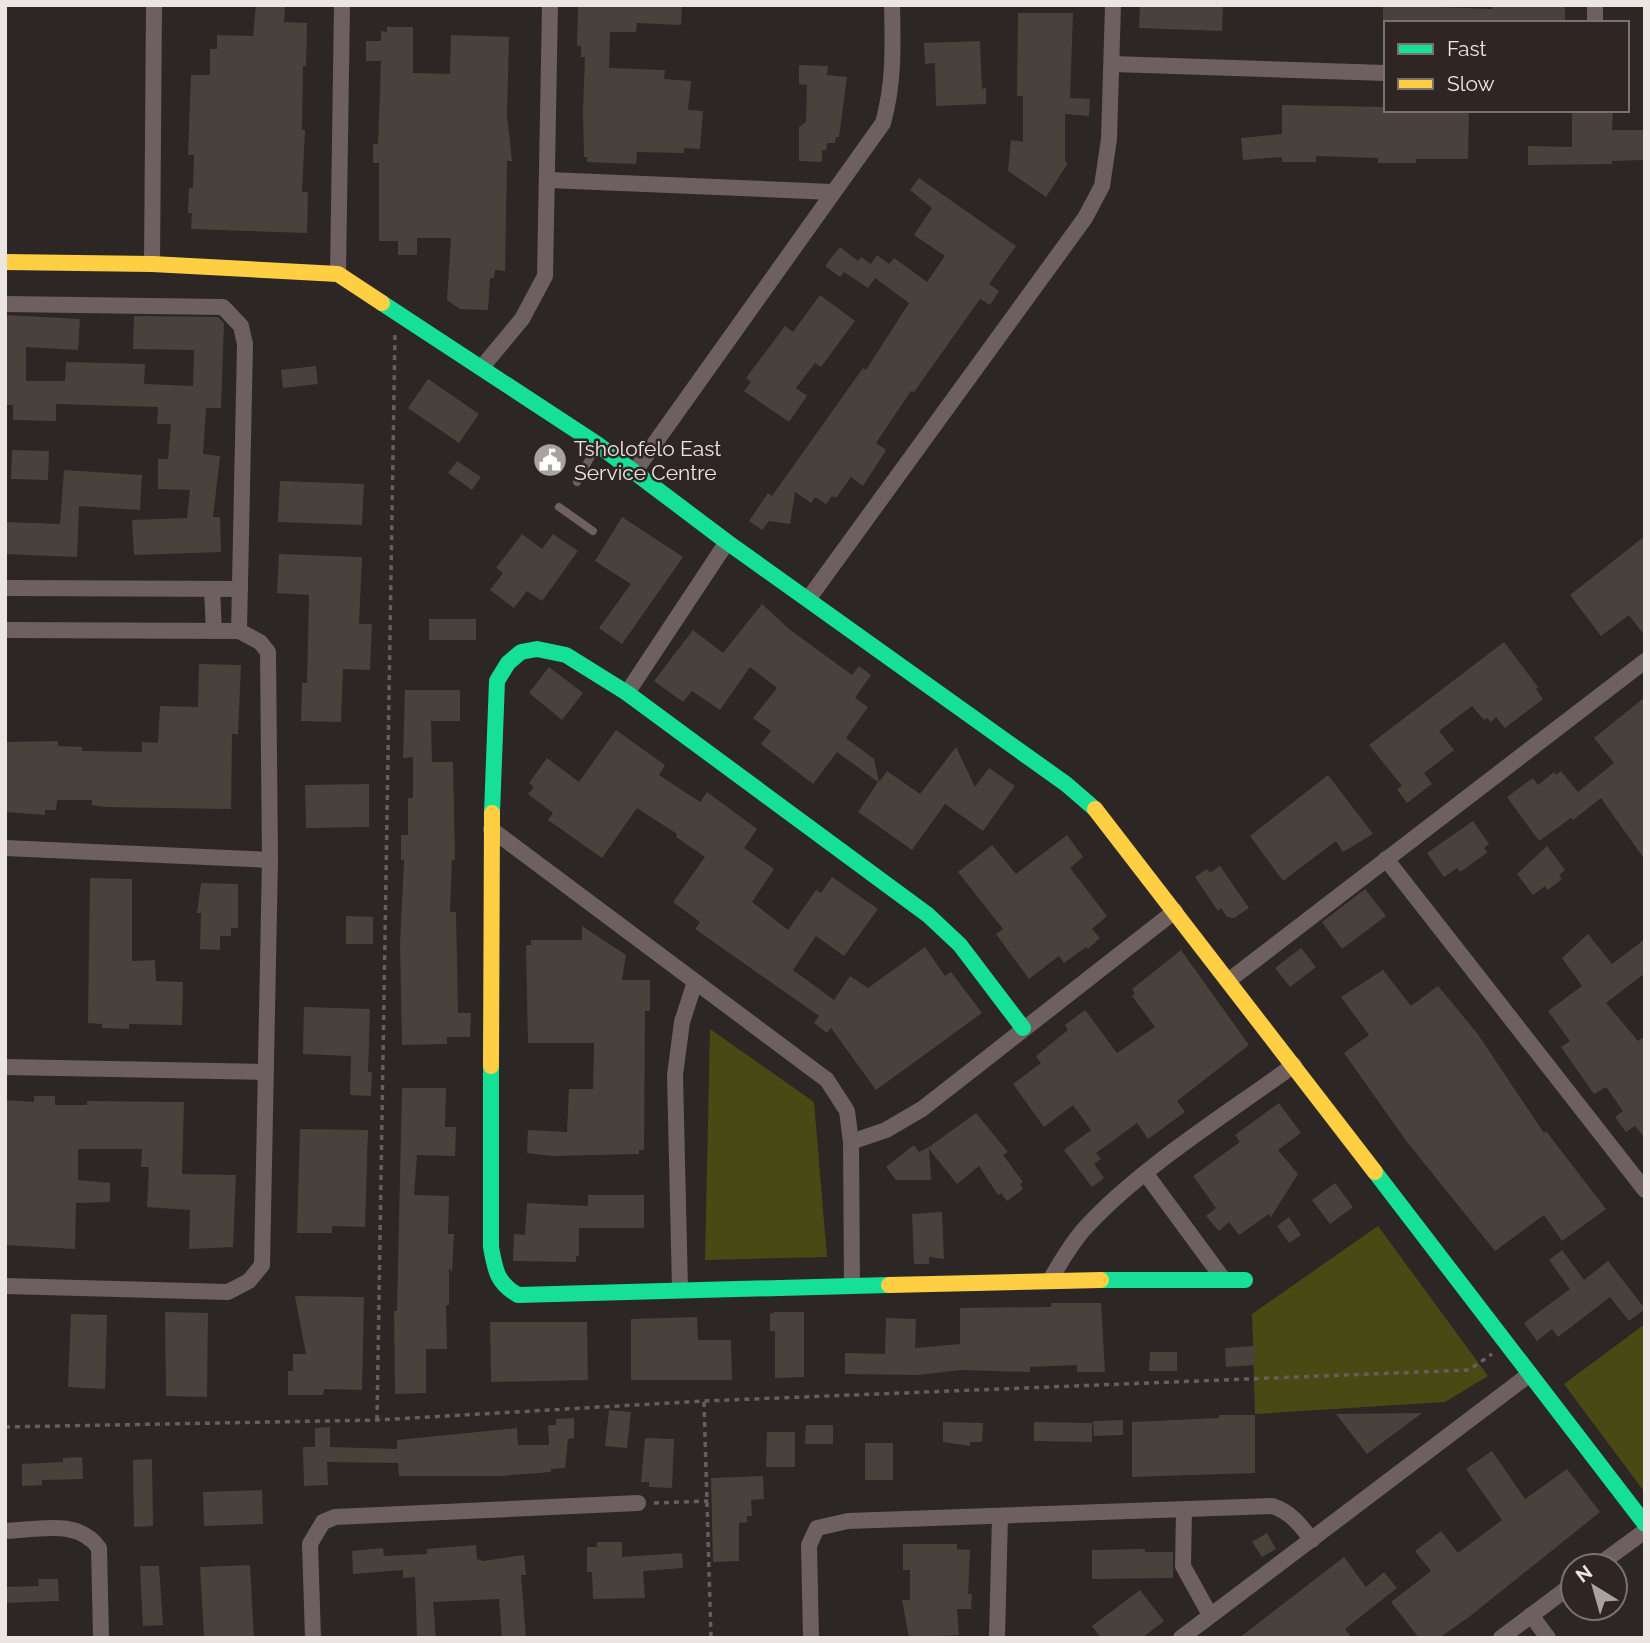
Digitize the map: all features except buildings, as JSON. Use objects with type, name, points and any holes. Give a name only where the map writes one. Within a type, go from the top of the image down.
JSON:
[{"type":"street","points":[[152,264],[155,5]]},
{"type":"street","points":[[338,274],[342,5]]},
{"type":"street","points":[[482,367],[522,319],[545,276],[549,180],[550,5]]},
{"type":"street","points":[[635,471],[883,123],[890,97],[893,62],[892,5]]},
{"type":"street","points":[[809,598],[1085,218],[1102,186],[1109,139],[1114,5]]},
{"type":"street","points":[[1113,64],[1384,73]]},
{"type":"street","points":[[549,180],[832,192]]},
{"type":"street","points":[[5,262],[152,264],[338,274],[597,444],[727,542],[1066,784],[1102,815],[1645,1524]]},
{"type":"street","points":[[5,303],[223,307],[241,326],[245,344],[239,631]]},
{"type":"street","points":[[627,693],[727,542]]},
{"type":"street","points":[[5,588],[240,589]]},
{"type":"street","points":[[212,589],[214,631]]},
{"type":"street","points":[[5,631],[239,631],[260,642],[268,652],[270,860],[263,1072],[261,1265],[249,1281],[228,1292],[5,1286]]},
{"type":"street","points":[[1023,1028],[960,945],[928,915],[627,693],[566,655],[537,649],[521,652],[508,663],[498,681],[491,829],[491,1247],[496,1275],[504,1287],[518,1295],[1050,1280],[1245,1280]]},
{"type":"street","points":[[1228,981],[1645,661]]},
{"type":"street","points":[[491,829],[827,1080],[840,1095],[847,1111],[851,1142],[852,1285]]},
{"type":"street","points":[[5,848],[270,860]]},
{"type":"street","points":[[1386,859],[1645,1190]]},
{"type":"street","points":[[851,1142],[886,1130],[922,1110],[1175,911]]},
{"type":"street","points":[[680,1289],[675,1075],[682,1022],[695,982]]},
{"type":"street","points":[[1050,1280],[1066,1252],[1086,1226],[1146,1174],[1294,1065]]},
{"type":"street","points":[[5,1067],[263,1072]]},
{"type":"street","points":[[1146,1174],[1224,1280]]},
{"type":"street","points":[[1181,1638],[1530,1374]]},
{"type":"street","points":[[313,1638],[310,1544],[323,1522],[335,1517],[638,1503]]},
{"type":"street","points":[[811,1638],[809,1545],[817,1528],[848,1521],[1272,1506],[1296,1520],[1312,1540]]},
{"type":"street","points":[[1184,1510],[1183,1566],[1210,1615]]},
{"type":"street","points":[[997,1638],[1000,1516]]},
{"type":"street","points":[[5,1531],[72,1528],[94,1540],[99,1548],[101,1638]]},
{"type":"street","points":[[1616,1552],[1645,1531]]},
{"type":"street","points":[[1500,1638],[1559,1594]]},
{"type":"street","points":[[1531,1615],[1548,1638]]},
{"type":"lane","points":[[577,482],[597,444]]},
{"type":"lane","points":[[559,507],[593,531]]},
{"type":"path","points":[[377,1420],[396,311]]},
{"type":"path","points":[[5,1427],[377,1420],[704,1401],[1469,1370],[1507,1344]]},
{"type":"path","points":[[704,1401],[711,1638]]},
{"type":"path","points":[[638,1503],[708,1501]]},
{"type":"shaded area","points":[[710,1029],[814,1102],[827,1257],[705,1260]]},
{"type":"shaded area","points":[[1378,1226],[1488,1376],[1445,1402],[1255,1414],[1252,1314]]},
{"type":"shaded area","points":[[1645,1324],[1645,1489],[1643,1490],[1564,1384]]},
{"type":"traffic: fast","points":[[382,303],[597,444],[727,542],[1066,784],[1095,809]]},
{"type":"traffic: fast","points":[[492,813],[497,681],[508,663],[521,652],[537,649],[566,655],[627,693],[928,915],[960,945],[1023,1028]]},
{"type":"traffic: fast","points":[[491,1066],[491,1247],[501,1281],[518,1295],[889,1285]]},
{"type":"traffic: fast","points":[[1375,1172],[1645,1524]]},
{"type":"traffic: fast","points":[[1101,1280],[1245,1280]]},
{"type":"traffic: slow","points":[[5,262],[152,264],[338,274],[382,303]]},
{"type":"traffic: slow","points":[[1095,809],[1375,1172]]},
{"type":"traffic: slow","points":[[491,1066],[492,813]]},
{"type":"traffic: slow","points":[[889,1285],[1101,1280]]},
{"type":"place","name":"Tsholofelo East Service Centre","points":[[550,460]]}]
